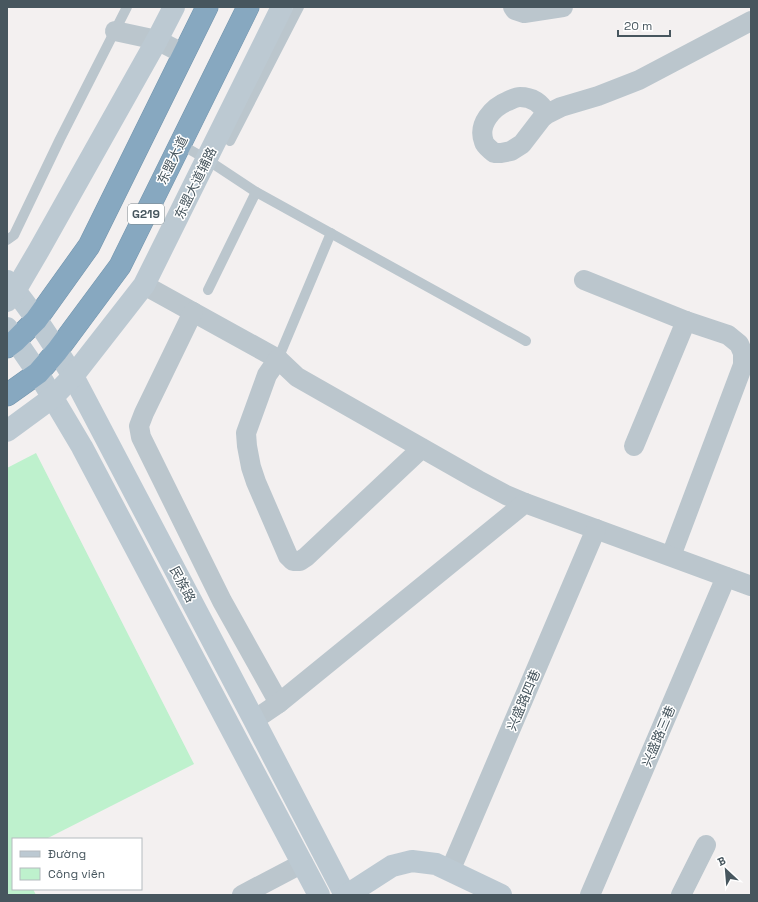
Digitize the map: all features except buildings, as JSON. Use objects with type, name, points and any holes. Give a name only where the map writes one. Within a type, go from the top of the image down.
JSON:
[{"type":"highway","name":"G219","points":[[10,339],[36,320],[89,246],[207,7]]},
{"type":"highway","name":"东盟大道","points":[[7,395],[38,373],[120,266],[248,7]]},
{"type":"main road","points":[[10,291],[157,40],[174,7]]},
{"type":"main road","name":"东盟大道辅路","points":[[7,431],[52,398],[73,376],[144,285],[282,7]]},
{"type":"main road","name":"民族路","points":[[10,291],[36,320],[73,376],[346,895]]},
{"type":"main road","name":"民族路","points":[[10,339],[38,373],[86,454],[320,895]]},
{"type":"main road","points":[[346,895],[392,866],[412,861],[436,864],[502,895]]},
{"type":"street","points":[[513,7],[515,10],[524,13],[563,7]]},
{"type":"street","points":[[547,114],[561,107],[598,96],[639,80],[751,21]]},
{"type":"street","points":[[115,31],[157,40],[184,54]]},
{"type":"street","points":[[584,280],[686,321],[728,335],[739,344],[744,353],[743,365],[671,556]]},
{"type":"street","points":[[144,285],[278,359],[297,377],[506,495],[751,586]]},
{"type":"street","points":[[193,312],[144,413],[140,426],[141,437],[222,601],[279,702]]},
{"type":"street","points":[[634,446],[686,321]]},
{"type":"street","points":[[278,359],[267,375],[246,433],[248,456],[253,474],[288,556],[293,561],[300,561],[306,557],[422,448]]},
{"type":"street","points":[[254,720],[279,702],[525,503]]},
{"type":"street","name":"兴盛路四巷","points":[[450,871],[596,529]]},
{"type":"street","name":"兴盛路三巷","points":[[590,895],[726,577]]},
{"type":"street","points":[[681,895],[706,846]]},
{"type":"street","points":[[242,895],[303,863]]},
{"type":"lane","points":[[7,240],[14,235],[60,139],[127,7]]},
{"type":"lane","points":[[230,141],[299,7]]},
{"type":"lane","points":[[180,144],[206,159],[256,192],[526,341]]},
{"type":"lane","points":[[208,290],[256,192]]},
{"type":"lane","points":[[278,359],[331,233]]},
{"type":"green space","points":[[36,453],[194,764],[48,838],[12,838],[12,890],[34,890],[36,895],[7,895],[7,468]]}]
